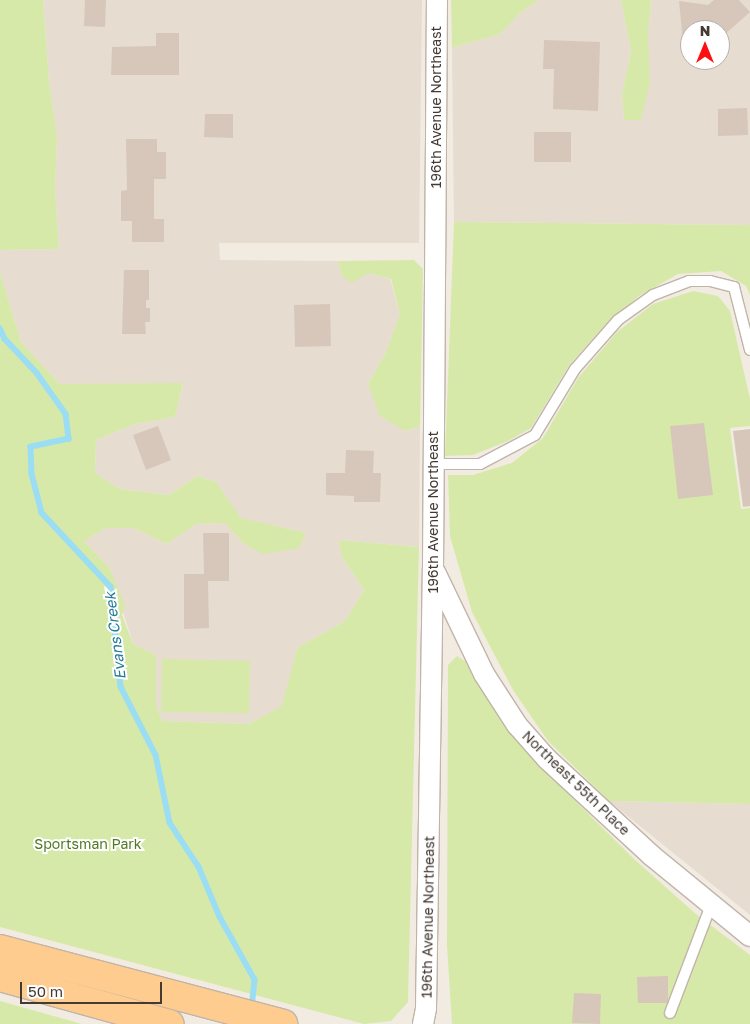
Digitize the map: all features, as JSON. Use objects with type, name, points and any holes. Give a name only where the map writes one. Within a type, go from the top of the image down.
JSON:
[{"type":"main road","points":[[0,949],[283,1024]]},
{"type":"main road","points":[[0,978],[170,1024]]},
{"type":"street","name":"196th Avenue Northeast","points":[[423,1024],[426,1008],[433,568],[437,0]]},
{"type":"street","name":"Northeast 55th Place","points":[[433,568],[484,674],[517,725],[547,759],[644,849],[750,936]]},
{"type":"lane","points":[[434,464],[480,464],[535,435],[575,370],[618,320],[653,295],[689,281],[710,281],[734,287],[750,350]]},
{"type":"lane","points":[[670,1014],[711,905]]},
{"type":"shaded area","points":[[43,0],[422,0],[419,243],[219,243],[220,260],[338,261],[342,276],[368,273],[390,279],[400,314],[385,354],[368,384],[405,431],[420,426],[419,547],[339,540],[341,556],[364,590],[345,621],[297,648],[283,706],[249,724],[162,721],[156,704],[156,655],[133,644],[110,569],[84,541],[106,528],[133,528],[167,544],[196,524],[225,523],[244,544],[306,533],[240,518],[216,482],[197,476],[169,495],[120,489],[95,473],[96,440],[135,424],[175,417],[183,384],[60,384],[21,342],[0,272],[0,250],[59,249],[55,189],[57,137],[49,81]]},
{"type":"shaded area","points":[[539,0],[621,0],[631,52],[622,94],[624,119],[640,120],[651,0],[750,0],[750,225],[454,222],[452,48],[500,34],[522,11]]},
{"type":"shaded area","points":[[609,801],[750,804],[750,915]]},
{"type":"green space","points":[[0,0],[43,0],[49,81],[57,137],[55,189],[59,249],[0,250]]},
{"type":"green space","points":[[451,0],[539,0],[522,11],[500,34],[452,48]]},
{"type":"green space","points":[[621,0],[651,0],[648,34],[650,82],[641,120],[624,120],[622,94],[631,52]]},
{"type":"green space","points":[[454,222],[750,225],[750,295],[746,286],[721,271],[678,274],[639,296],[605,325],[570,364],[531,428],[508,441],[473,455],[445,456]]},
{"type":"green space","points":[[414,260],[423,269],[420,426],[405,431],[380,416],[368,384],[385,354],[400,314],[391,279],[368,273],[352,283],[342,276],[338,261]]},
{"type":"green space","name":"Sportsman Park","points":[[0,272],[21,342],[60,384],[183,383],[175,417],[135,424],[96,440],[95,473],[120,489],[169,495],[197,476],[216,482],[241,518],[306,533],[299,548],[263,554],[244,544],[225,523],[196,524],[167,544],[133,528],[106,528],[84,541],[110,569],[125,606],[122,615],[133,644],[156,655],[156,704],[162,721],[249,724],[282,706],[297,648],[345,621],[364,590],[341,556],[339,540],[419,547],[408,1002],[391,1021],[364,1024],[0,927]]},
{"type":"green space","points":[[693,291],[718,296],[730,311],[750,399],[750,426],[730,428],[741,509],[750,508],[750,804],[609,801],[548,741],[513,690],[472,612],[450,536],[448,475],[473,475],[512,463],[543,438],[578,378],[617,332],[653,304]]},
{"type":"green space","points":[[457,656],[468,663],[494,709],[534,760],[634,859],[696,914],[750,955],[750,1024],[452,1024],[447,945],[448,665]]},
{"type":"green space","points":[[162,659],[250,661],[249,713],[161,712]]},
{"type":"green space","points":[[0,1001],[82,1024],[0,1024]]},
{"type":"building","points":[[85,0],[106,0],[105,27],[84,26]]},
{"type":"building","points":[[714,0],[739,0],[750,12],[730,30],[730,20],[681,20],[679,1],[708,5]]},
{"type":"building","points":[[156,33],[179,33],[179,75],[111,75],[112,47],[156,46]]},
{"type":"building","points":[[544,40],[600,42],[598,111],[553,109],[554,69],[543,69]]},
{"type":"building","points":[[747,108],[748,135],[718,136],[718,109]]},
{"type":"building","points":[[205,114],[233,114],[233,138],[204,137]]},
{"type":"building","points":[[534,132],[571,132],[571,162],[534,162]]},
{"type":"building","points":[[126,139],[157,139],[157,152],[166,152],[166,179],[154,179],[154,219],[164,219],[164,242],[132,242],[132,221],[121,221],[121,191],[127,190]]},
{"type":"building","points":[[124,270],[149,270],[149,300],[146,300],[146,308],[150,308],[150,322],[145,322],[146,334],[122,334]]},
{"type":"building","points":[[330,304],[331,346],[295,347],[294,305]]},
{"type":"building","points":[[704,423],[713,495],[678,499],[670,426]]},
{"type":"building","points":[[158,426],[171,460],[146,470],[133,435]]},
{"type":"building","points":[[750,429],[750,506],[743,507],[733,431]]},
{"type":"building","points":[[346,450],[374,451],[373,473],[381,473],[380,502],[354,502],[354,496],[326,495],[326,473],[345,473]]},
{"type":"building","points":[[203,533],[229,533],[229,581],[208,581],[209,628],[184,629],[184,574],[204,574]]},
{"type":"building","points":[[668,976],[668,1003],[638,1003],[637,977]]},
{"type":"building","points":[[574,993],[601,994],[600,1024],[572,1023]]},
{"type":"waterway","name":"Evans Creek","points":[[0,328],[5,339],[37,373],[66,414],[69,439],[31,447],[32,474],[42,513],[111,587],[121,687],[156,755],[170,823],[199,867],[220,917],[255,980],[252,1009]]}]
